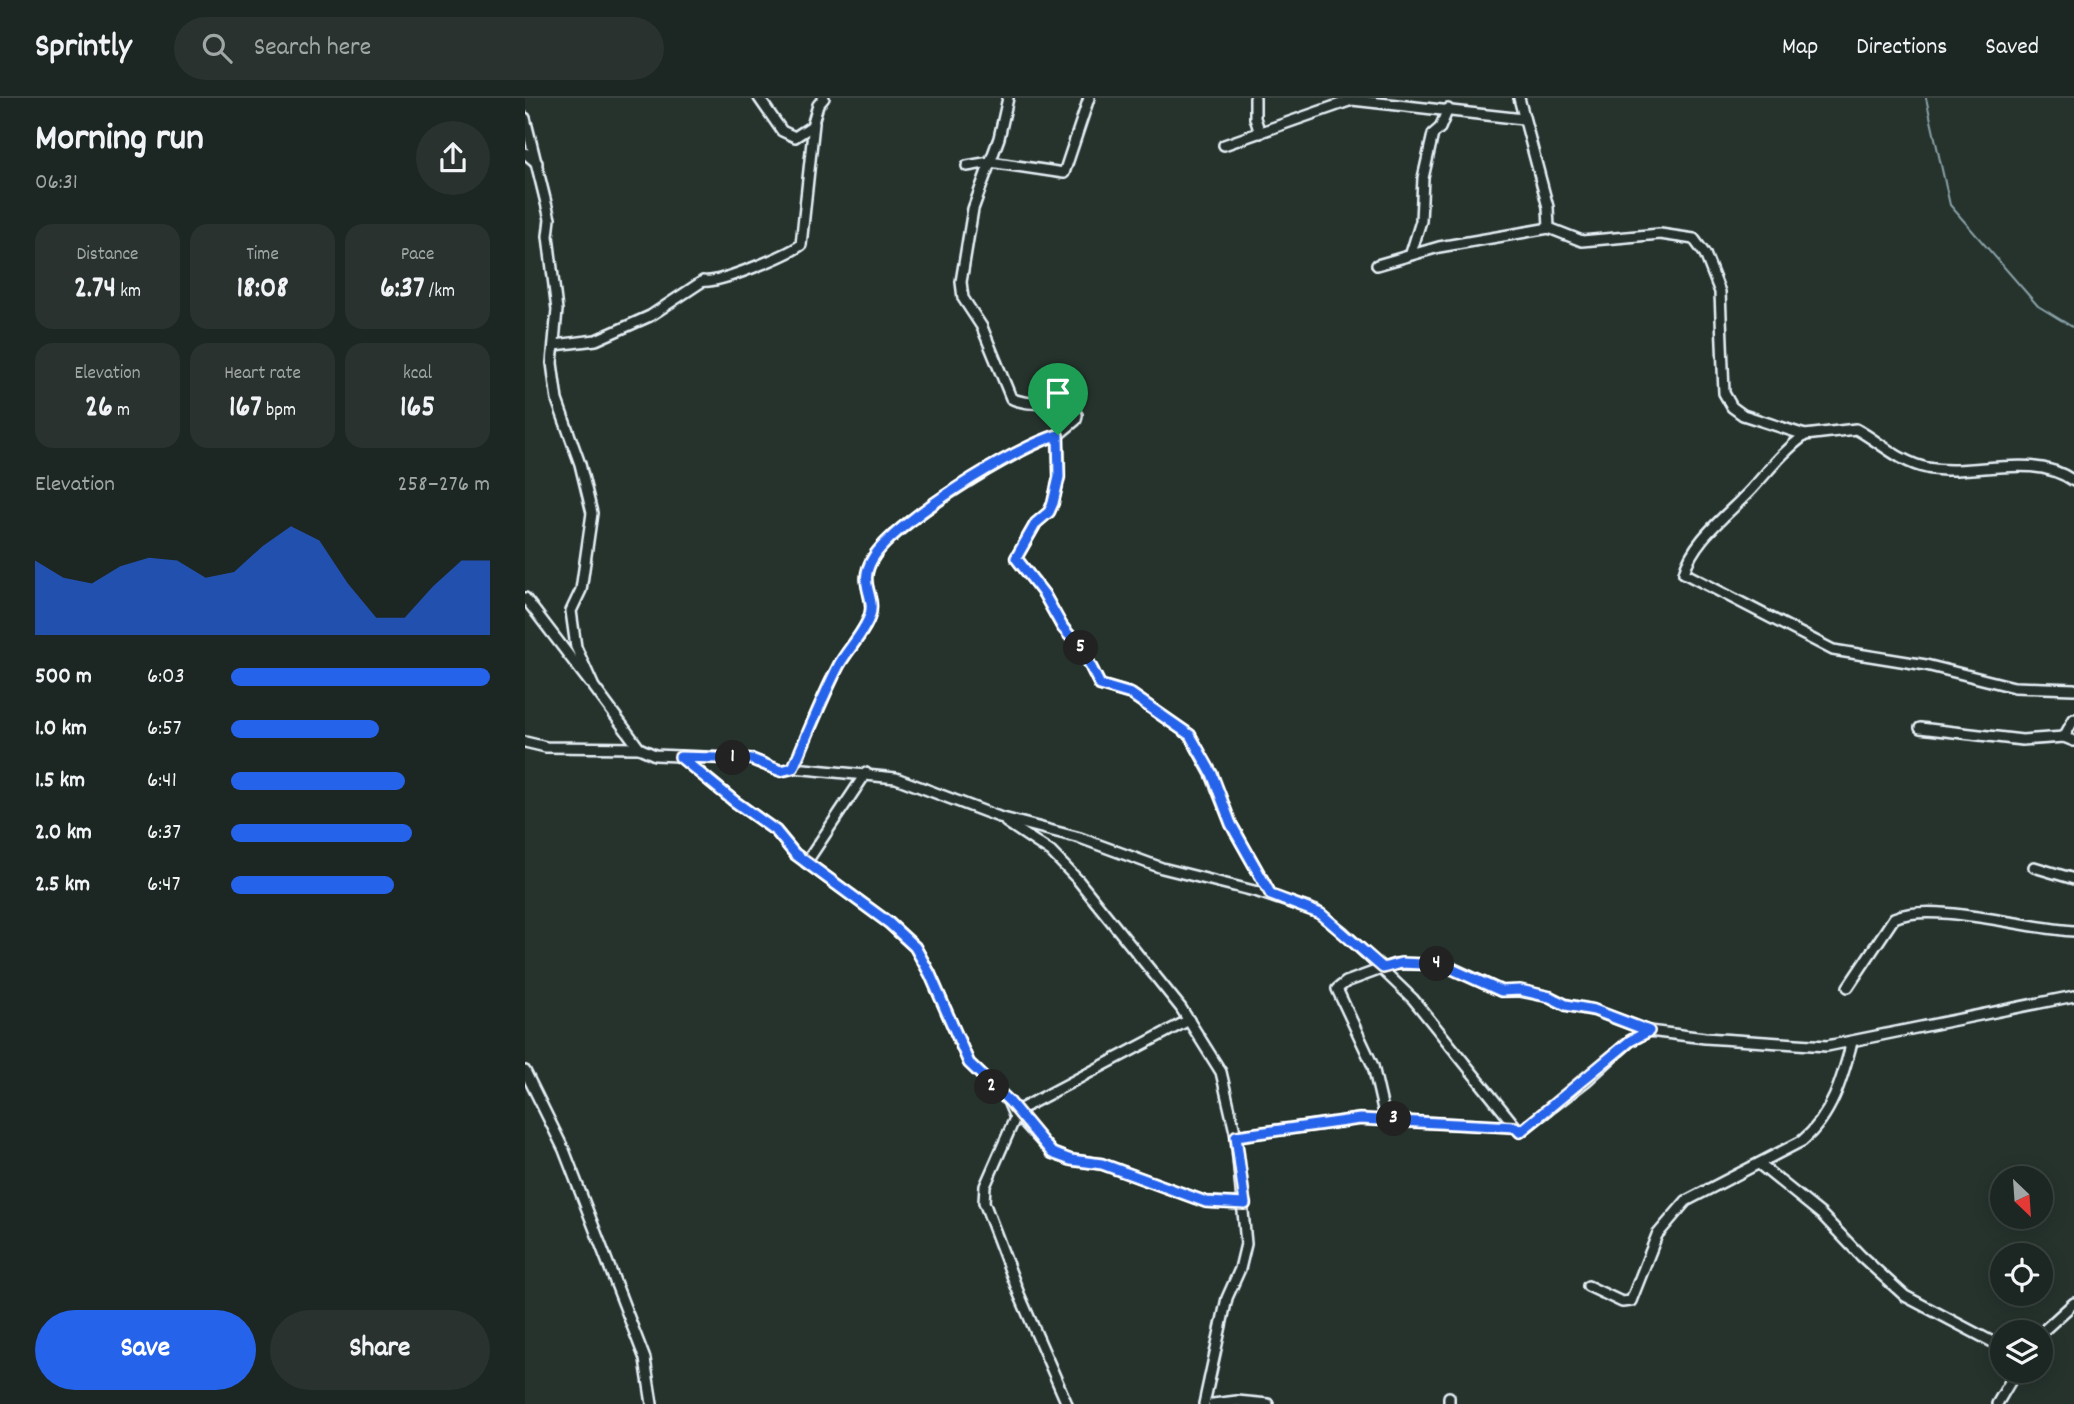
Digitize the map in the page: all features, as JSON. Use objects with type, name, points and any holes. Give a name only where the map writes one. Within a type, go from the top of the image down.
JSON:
[{"type":"street","points":[[759,98],[777,126],[790,136],[803,134],[814,123]]},
{"type":"street","points":[[793,768],[835,673],[869,618],[866,576],[880,549],[905,527],[1007,458],[1032,444],[1058,435],[1076,420],[1075,412],[1056,405],[1030,404],[1011,398],[982,327],[963,298],[961,282],[967,237],[980,185],[999,138],[1008,98]]},
{"type":"street","points":[[967,166],[990,162],[1064,173],[1089,98]]},
{"type":"street","points":[[1255,98],[1255,118],[1260,133]]},
{"type":"street","points":[[1519,98],[1548,207],[1549,228]]},
{"type":"street","points":[[555,345],[596,340],[650,316],[703,281],[713,281],[737,271],[752,270],[801,245],[814,123],[820,100]]},
{"type":"street","points":[[1224,145],[1300,121],[1347,101],[1448,109],[1523,120]]},
{"type":"street","points":[[1411,253],[1421,221],[1423,178],[1433,134],[1440,128],[1448,109]]},
{"type":"street","points":[[525,118],[550,219],[548,236],[557,310],[552,363],[557,400],[580,464],[592,513],[581,590],[571,611],[576,647],[594,687]]},
{"type":"street","points":[[525,153],[537,163]]},
{"type":"street","points":[[1377,265],[1411,253],[1549,228],[1581,241],[1660,234],[1694,239],[1705,254],[1720,292],[1726,400],[1743,415],[1805,435],[1856,429],[1890,453],[1923,467],[1979,470],[2039,466],[2074,481]]},
{"type":"street","points":[[1058,435],[1059,477],[1053,503],[1049,512],[1036,523],[1016,558],[1044,594],[1063,628],[1083,651],[1100,685],[1131,694],[1181,728],[1197,744],[1231,824],[1271,895]]},
{"type":"street","points":[[1805,435],[1786,449],[1721,518],[1700,543],[1684,573],[1833,650],[1926,664],[2014,687],[2074,689]]},
{"type":"street","points":[[525,598],[639,748]]},
{"type":"street","points":[[1920,728],[2022,740],[2069,739],[2074,719]]},
{"type":"street","points":[[525,743],[556,748],[639,748],[655,755],[751,759],[781,771],[793,768],[866,773],[917,785],[999,817],[1080,838],[1174,871],[1271,895],[1321,914],[1383,968],[1413,999],[1520,1132],[1630,1041],[1649,1031]]},
{"type":"street","points":[[680,757],[776,831],[806,863],[889,923],[915,947],[930,974],[969,1063],[1009,1101],[1015,1112],[1052,1153],[1071,1160],[1102,1164],[1206,1202],[1245,1204]]},
{"type":"street","points":[[806,863],[866,773]]},
{"type":"street","points":[[999,817],[1061,861],[1146,963],[1189,1020],[1221,1072],[1236,1136],[1245,1204],[1245,1251],[1227,1298],[1204,1404]]},
{"type":"street","points":[[2034,867],[2074,879]]},
{"type":"street","points":[[1848,987],[1894,918],[1906,912],[1971,916],[2074,931]]},
{"type":"street","points":[[1385,1118],[1373,1066],[1338,990],[1346,982],[1401,963],[1443,965],[1501,991],[1520,990],[1550,997],[1566,1005],[1594,1010],[1649,1031],[1826,1046],[2074,996]]},
{"type":"street","points":[[1067,1404],[1024,1306],[984,1202],[985,1186],[1015,1112],[1189,1020]]},
{"type":"street","points":[[1588,1286],[1622,1302],[1631,1301],[1657,1235],[1686,1201],[1802,1141],[1815,1130],[1841,1085],[1852,1042]]},
{"type":"street","points":[[525,1071],[564,1150],[643,1354],[652,1404]]},
{"type":"street","points":[[1236,1136],[1344,1120],[1385,1118],[1515,1127]]},
{"type":"street","points":[[1759,1164],[1821,1214],[1861,1256],[1905,1296],[1990,1341]]},
{"type":"street","points":[[2053,1322],[2074,1303]]},
{"type":"street","points":[[1997,1404],[2009,1383]]},
{"type":"street","points":[[1213,1404],[1237,1401],[1268,1404]]},
{"type":"waterway","points":[[1926,98],[1950,205],[2038,306],[2074,328]]},
{"type":"route","points":[[1058,435],[1059,477],[1053,503],[1049,512],[1036,523],[1015,556],[1044,594],[1063,628],[1083,651],[1100,685],[1108,690],[1131,694],[1181,728],[1197,744],[1231,824],[1271,895],[1321,914],[1383,968],[1401,963],[1443,965],[1501,991],[1520,990],[1550,997],[1566,1005],[1594,1010],[1649,1031],[1630,1041],[1585,1081],[1520,1132],[1515,1127],[1385,1118],[1344,1120],[1236,1136],[1245,1204],[1206,1202],[1102,1164],[1071,1160],[1052,1153],[1035,1136],[1009,1101],[969,1063],[957,1041],[930,974],[915,947],[889,923],[795,854],[776,831],[754,817],[680,757],[751,759],[781,771],[793,768],[841,662],[869,618],[871,611],[865,587],[866,576],[880,549],[941,501],[1007,458],[1032,444],[1058,435]]}]
